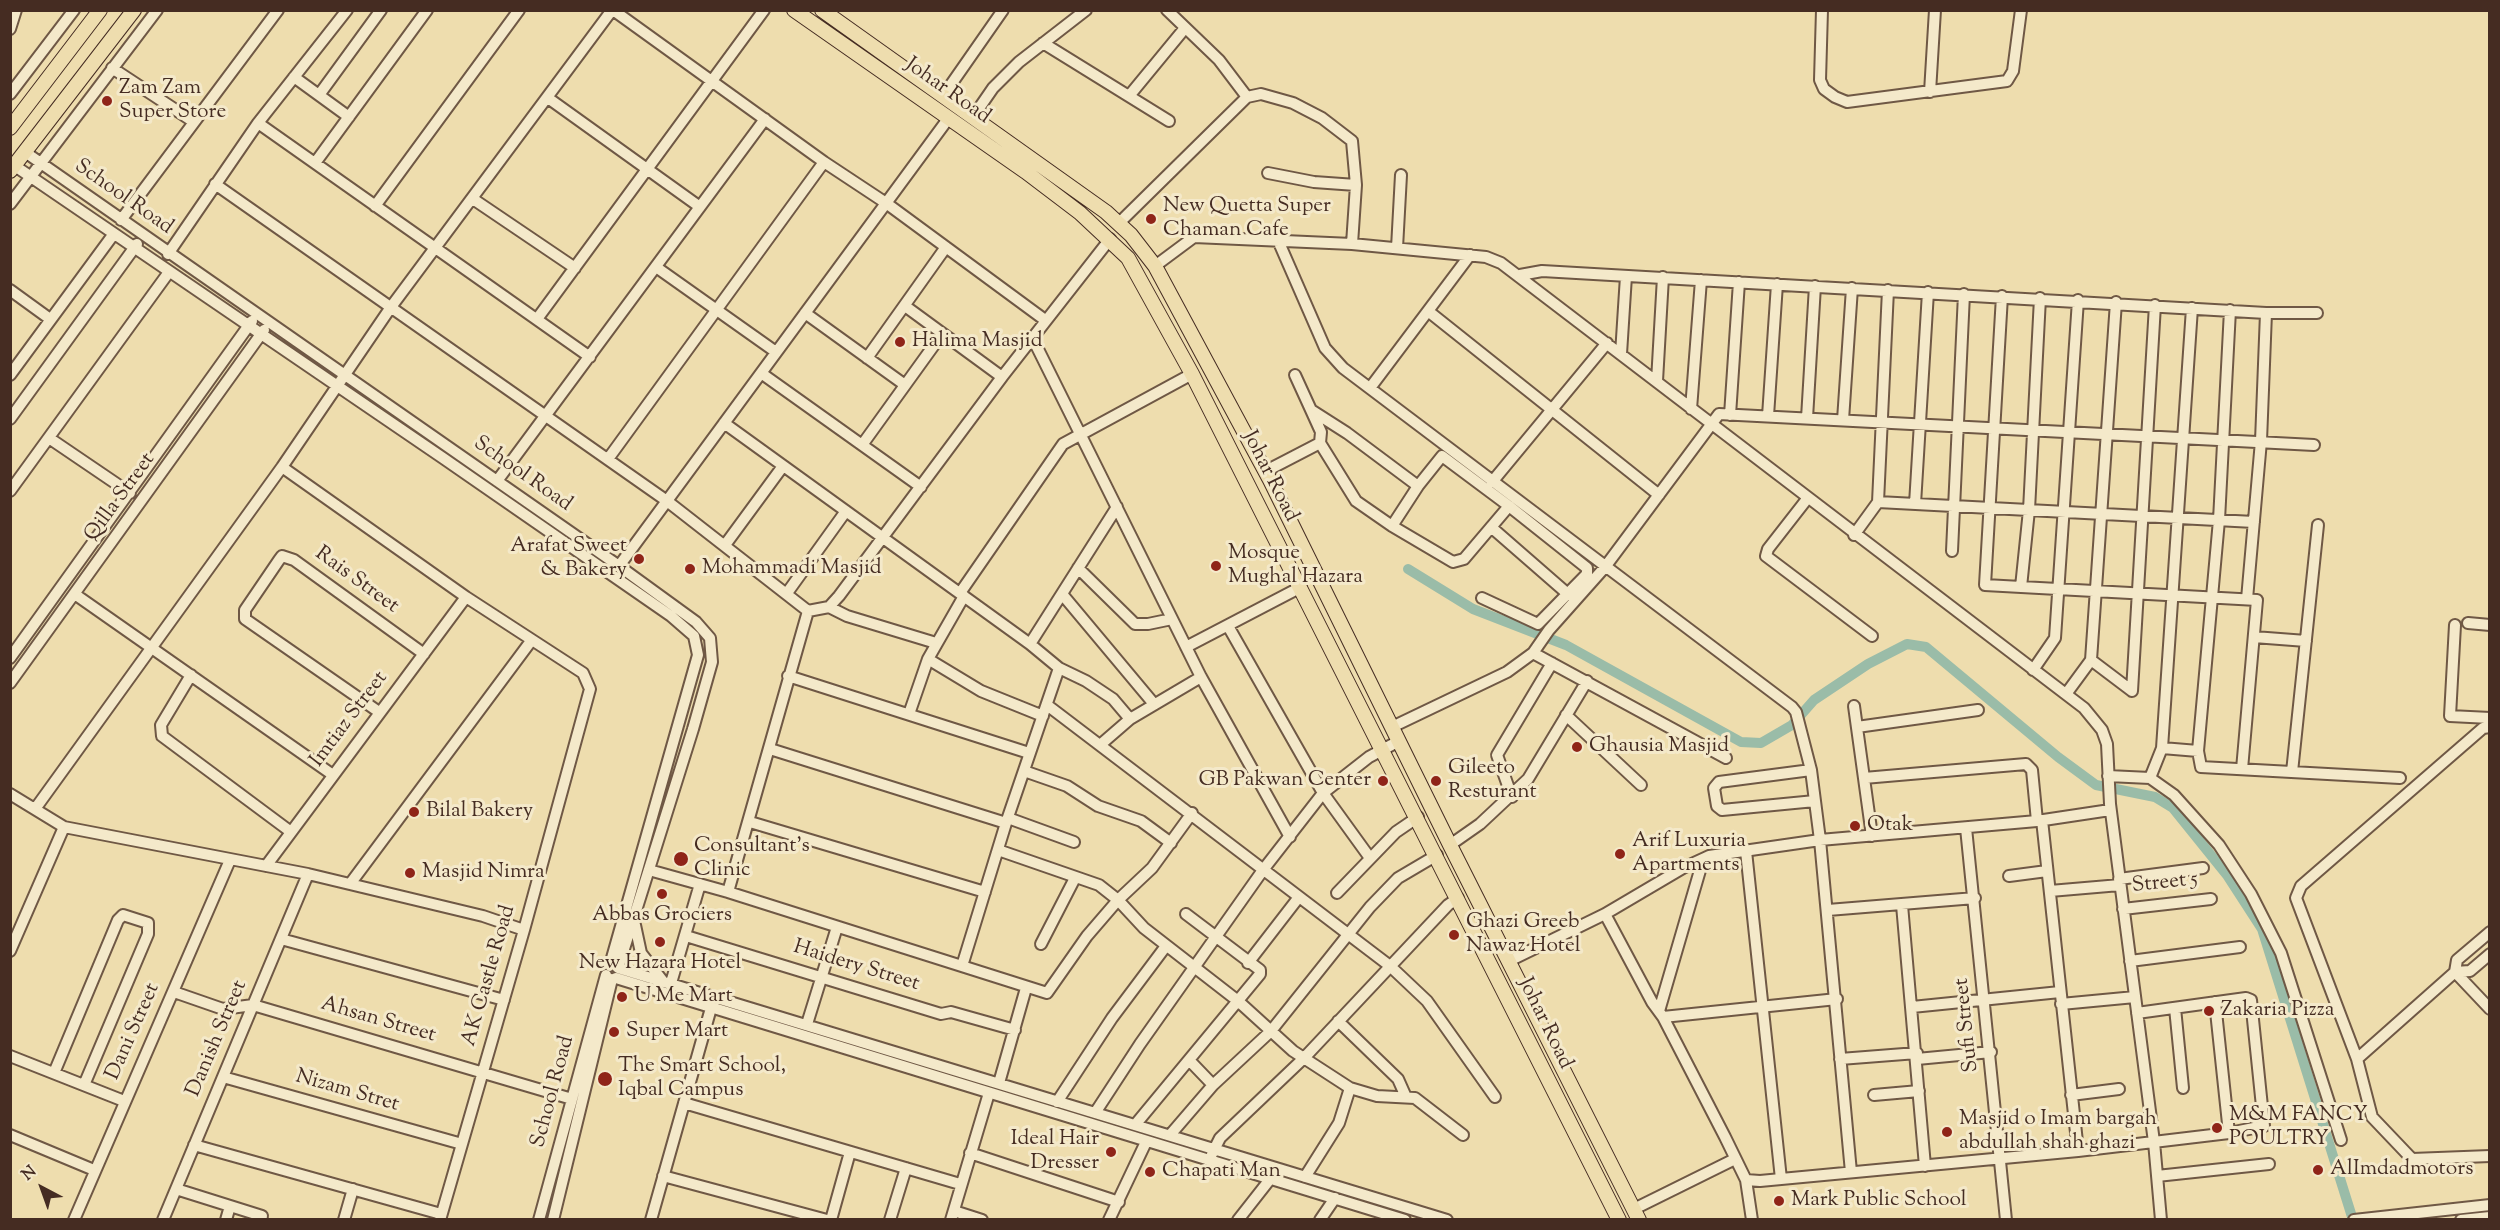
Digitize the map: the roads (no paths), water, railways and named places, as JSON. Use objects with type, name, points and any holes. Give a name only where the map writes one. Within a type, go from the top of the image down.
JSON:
[{"type":"main road","points":[[11,128],[100,10]]},
{"type":"main road","points":[[13,169],[134,10]]},
{"type":"main road","name":"Johar Road","points":[[794,10],[1026,172],[1110,239],[1128,258],[1192,374],[1301,587],[1619,1220]]},
{"type":"main road","name":"Johar Road","points":[[823,11],[1119,224],[1155,266],[1266,471],[1450,845],[1637,1214]]},
{"type":"street","points":[[10,29],[16,10]]},
{"type":"street","points":[[10,94],[74,10]]},
{"type":"street","points":[[10,204],[157,10]]},
{"type":"street","points":[[121,220],[278,10]]},
{"type":"street","points":[[168,254],[258,123],[347,10]]},
{"type":"street","points":[[319,95],[381,10]]},
{"type":"street","points":[[315,163],[427,10]]},
{"type":"street","points":[[375,206],[519,10]]},
{"type":"street","points":[[35,809],[282,467],[391,308],[613,10],[824,162],[886,202],[1045,320]]},
{"type":"street","points":[[537,319],[710,80],[764,10]]},
{"type":"street","points":[[943,96],[1003,10]]},
{"type":"street","points":[[973,117],[993,88],[1043,43],[1086,10]]},
{"type":"street","points":[[1167,10],[1219,60],[1247,97]]},
{"type":"street","points":[[1822,10],[1820,80],[1824,88],[1835,97],[1847,102],[2007,81],[2013,71],[2021,10]]},
{"type":"street","points":[[1930,92],[1935,10]]},
{"type":"street","points":[[1128,96],[1185,28]]},
{"type":"street","points":[[1043,43],[1169,121]]},
{"type":"street","points":[[112,68],[194,122]]},
{"type":"street","points":[[294,77],[349,117]]},
{"type":"street","points":[[1119,224],[1247,97],[1261,94],[1293,103],[1322,118],[1352,141],[1356,185],[1352,244]]},
{"type":"street","points":[[548,98],[700,207]]},
{"type":"street","points":[[497,481],[765,119]]},
{"type":"street","points":[[619,566],[948,119]]},
{"type":"street","points":[[258,123],[590,357]]},
{"type":"street","name":"School Road","points":[[25,152],[168,254],[619,566],[694,636],[698,655],[628,896],[553,1220]]},
{"type":"street","points":[[608,459],[824,162]]},
{"type":"street","name":"School Road","points":[[13,169],[31,177],[248,327],[661,603],[696,622],[710,638],[712,662],[641,900],[612,973],[572,1099],[539,1220]]},
{"type":"street","points":[[1268,173],[1314,182],[1356,185]]},
{"type":"street","points":[[1397,248],[1401,175]]},
{"type":"street","points":[[215,184],[667,501],[808,611]]},
{"type":"street","points":[[473,199],[575,268]]},
{"type":"street","points":[[10,375],[113,235]]},
{"type":"street","points":[[10,418],[143,236]]},
{"type":"street","points":[[1155,266],[1194,237],[1277,238],[1486,257],[1520,275],[1807,499],[2085,708],[2102,729],[2107,744],[2110,807],[2154,1142],[2162,1220]]},
{"type":"street","points":[[1277,238],[1325,348],[1343,368],[1792,707],[1798,716],[1811,770],[1821,840],[1851,1172]]},
{"type":"street","points":[[829,607],[1032,337],[1110,239]]},
{"type":"street","points":[[867,358],[946,247]]},
{"type":"street","points":[[1370,388],[1470,255]]},
{"type":"street","points":[[656,267],[776,352]]},
{"type":"street","points":[[1520,275],[1542,271],[2116,302],[2266,313],[2317,313]]},
{"type":"street","points":[[10,491],[169,272]]},
{"type":"street","points":[[1621,354],[1626,276]]},
{"type":"street","points":[[1657,381],[1663,278]]},
{"type":"street","points":[[1691,409],[1701,280]]},
{"type":"street","points":[[1730,415],[1739,282]]},
{"type":"street","points":[[1768,416],[1777,284]]},
{"type":"street","points":[[1807,418],[1815,286]]},
{"type":"street","points":[[1843,420],[1852,288]]},
{"type":"street","points":[[10,290],[50,319]]},
{"type":"street","points":[[1854,535],[1878,502],[1888,290]]},
{"type":"street","points":[[1915,504],[1928,292]]},
{"type":"street","points":[[1952,551],[1964,294]]},
{"type":"street","points":[[2002,296],[1985,585],[2257,600],[2242,769]]},
{"type":"street","points":[[2021,587],[2029,510],[2040,298]]},
{"type":"street","points":[[2033,670],[2055,638],[2078,300]]},
{"type":"street","points":[[2066,694],[2091,660],[2116,302]]},
{"type":"street","points":[[2091,660],[2132,691],[2136,593],[2155,305]]},
{"type":"street","points":[[905,306],[1002,377]]},
{"type":"street","points":[[2150,778],[2162,748],[2192,308]]},
{"type":"street","points":[[2230,310],[2219,520],[2198,751],[2201,767],[2400,778]]},
{"type":"street","points":[[1428,311],[1659,495]]},
{"type":"street","points":[[805,313],[905,385]]},
{"type":"street","points":[[2247,599],[2261,441],[2266,313]]},
{"type":"street","name":"Qilla Street","points":[[11,655],[257,314]]},
{"type":"street","name":"Qilla Street","points":[[10,682],[76,594],[269,323]]},
{"type":"street","points":[[862,445],[942,334]]},
{"type":"street","points":[[1032,337],[1186,647],[1290,837]]},
{"type":"street","points":[[1492,482],[1607,343]]},
{"type":"street","points":[[761,373],[921,487]]},
{"type":"street","points":[[909,714],[928,659],[962,594],[1063,444],[1192,374]]},
{"type":"street","points":[[1295,375],[1321,432],[1320,443],[1356,501],[1392,526],[1453,562],[1464,559],[1509,506]]},
{"type":"street","points":[[1311,410],[1347,433],[1418,486]]},
{"type":"street","points":[[1392,727],[1507,672],[1537,649],[1550,630],[1605,567],[1719,414],[2314,445]]},
{"type":"street","points":[[724,423],[962,594],[1059,668],[1086,681],[1113,699],[1130,719]]},
{"type":"street","points":[[49,438],[130,493]]},
{"type":"street","points":[[1266,471],[1320,443]]},
{"type":"street","points":[[1392,526],[1418,486],[1440,457],[1445,456],[1587,568],[1587,574],[1569,595],[1542,622],[1534,625],[1482,598]]},
{"type":"street","points":[[725,545],[783,466]]},
{"type":"street","points":[[282,467],[531,641],[350,884]]},
{"type":"street","points":[[1807,499],[1768,549],[1766,556],[1872,636]]},
{"type":"street","points":[[1878,502],[2254,522]]},
{"type":"street","points":[[1030,644],[1117,507]]},
{"type":"street","points":[[787,593],[846,511]]},
{"type":"street","points":[[2292,772],[2318,525]]},
{"type":"street","points":[[1491,527],[1569,595]]},
{"type":"street","name":"Rais Street","points":[[379,712],[245,619],[245,610],[282,556],[294,560],[424,654]]},
{"type":"street","points":[[1078,568],[1135,624],[1172,619]]},
{"type":"street","points":[[1186,647],[1301,587]]},
{"type":"street","points":[[76,594],[333,775]]},
{"type":"street","points":[[1062,594],[1154,704]]},
{"type":"street","name":"Imtiaz Street","points":[[266,866],[466,597]]},
{"type":"street","points":[[808,611],[829,607],[847,616],[936,643]]},
{"type":"street","points":[[728,892],[750,822],[788,676],[808,611]]},
{"type":"street","points":[[2468,623],[2490,625]]},
{"type":"street","points":[[2455,625],[2450,716],[2490,718]]},
{"type":"street","points":[[1228,626],[1323,794],[1370,858]]},
{"type":"street","points":[[2254,637],[2306,641]]},
{"type":"street","name":"AK Castle Road","points":[[440,1217],[524,930],[590,689],[583,673],[531,641]]},
{"type":"street","points":[[1537,649],[1552,663],[1726,758]]},
{"type":"street","points":[[928,659],[981,692],[1043,716]]},
{"type":"street","points":[[1512,797],[1497,755],[1552,663]]},
{"type":"street","points":[[962,966],[1029,753],[1059,668]]},
{"type":"street","points":[[191,675],[161,725],[162,736],[291,832]]},
{"type":"street","points":[[788,676],[1029,753]]},
{"type":"street","points":[[1100,745],[1130,719],[1202,677]]},
{"type":"street","points":[[1450,845],[1512,797],[1528,779],[1587,681]]},
{"type":"street","points":[[1047,705],[1192,813],[1390,966],[1427,1001],[1495,1097]]},
{"type":"street","points":[[1854,706],[1872,836]]},
{"type":"street","points":[[1857,727],[1978,710]]},
{"type":"street","points":[[1566,715],[1641,785]]},
{"type":"street","points":[[2490,727],[2483,728],[2301,886],[2296,898],[2357,1059],[2369,1113],[2407,1156],[2417,1160],[2490,1156]]},
{"type":"street","points":[[1095,1113],[1140,1044],[1263,870],[1323,794],[1369,757],[1399,741]]},
{"type":"street","points":[[2162,748],[2198,751]]},
{"type":"street","points":[[770,750],[1074,842]]},
{"type":"street","points":[[1864,778],[2026,764],[2032,770],[2050,891],[2078,1151]]},
{"type":"street","points":[[1811,770],[1719,782],[1714,788],[1717,806],[1722,810],[1815,801]]},
{"type":"street","points":[[1024,771],[1066,786],[1098,806],[1140,821],[1171,843]]},
{"type":"street","points":[[2108,779],[2150,778],[2174,795],[2219,845],[2252,894],[2281,953],[2341,1140]]},
{"type":"street","points":[[10,794],[64,827],[308,874],[483,916],[524,930]]},
{"type":"street","points":[[1509,961],[1605,914],[1683,868],[1709,856],[1821,840],[2040,820],[2110,807]]},
{"type":"street","points":[[649,870],[728,892],[1047,993],[1088,936],[1118,900],[1152,868],[1192,813]]},
{"type":"street","points":[[1337,893],[1396,832],[1418,817]]},
{"type":"street","points":[[750,822],[985,892]]},
{"type":"street","points":[[10,951],[64,827]]},
{"type":"street","name":"Sufi Street","points":[[1966,828],[1986,1000],[2006,1220]]},
{"type":"street","points":[[998,850],[1099,885],[1118,900],[1144,928],[1238,1001],[1304,1058],[1350,1088],[1377,1096],[1415,1098],[1463,1136]]},
{"type":"street","points":[[1746,851],[1781,1179]]},
{"type":"street","points":[[1170,1135],[1213,1085],[1271,1031],[1370,907],[1398,878],[1437,855]]},
{"type":"street","name":"Dani Street","points":[[74,1220],[230,860]]},
{"type":"street","points":[[1661,1014],[1703,860]]},
{"type":"street","points":[[2050,891],[2203,868]]},
{"type":"street","points":[[2009,876],[2047,871]]},
{"type":"street","name":"Danish Street","points":[[163,1220],[308,874]]},
{"type":"street","points":[[1041,944],[1075,878]]},
{"type":"street","points":[[666,982],[686,936],[700,884]]},
{"type":"street","points":[[628,896],[641,900]]},
{"type":"street","points":[[1248,963],[1299,897]]},
{"type":"street","points":[[1209,1159],[1220,1138],[1304,1058],[1448,905],[1458,898]]},
{"type":"street","points":[[1828,910],[1975,898]]},
{"type":"street","name":"Street 5","points":[[2123,909],[2211,899]]},
{"type":"street","points":[[1902,905],[1917,1056],[1924,1166]]},
{"type":"street","points":[[1135,1125],[1260,974],[1260,970],[1186,914]]},
{"type":"street","points":[[1605,914],[1661,1014],[1736,1159],[1746,1180],[1752,1220]]},
{"type":"street","points":[[54,1073],[118,920],[123,915],[148,923],[148,934],[84,1085]]},
{"type":"street","points":[[634,919],[641,953],[666,982]]},
{"type":"street","points":[[807,1024],[837,927]]},
{"type":"street","points":[[2490,932],[2457,960],[2456,972],[2490,1009]]},
{"type":"street","name":"Haidery Street","points":[[686,936],[941,1014],[951,1012],[1015,1030]]},
{"type":"street","points":[[280,939],[504,1000]]},
{"type":"street","points":[[1057,1101],[1112,1018],[1166,946]]},
{"type":"street","points":[[2130,961],[2240,947]]},
{"type":"street","points":[[2357,1059],[2456,972],[2470,971],[2490,954]]},
{"type":"street","points":[[612,973],[666,982],[1447,1220]]},
{"type":"street","points":[[612,973],[711,1008],[1405,1220]]},
{"type":"street","points":[[999,1083],[1026,988]]},
{"type":"street","name":"Ahsan Street","points":[[174,992],[222,1009],[253,1005],[572,1099]]},
{"type":"street","points":[[1912,1008],[2060,992]]},
{"type":"street","points":[[2061,1004],[2135,997]]},
{"type":"street","points":[[1746,1180],[1781,1179],[2002,1159],[2262,1128],[2266,1121],[2253,1002],[2246,998],[2137,1013]]},
{"type":"street","points":[[1661,1014],[1837,999]]},
{"type":"street","points":[[2214,1002],[2229,1132]]},
{"type":"street","points":[[651,1220],[711,1008]]},
{"type":"street","points":[[2175,1008],[2183,1088]]},
{"type":"street","points":[[1338,1021],[1398,1079],[1406,1097]]},
{"type":"street","points":[[1840,1059],[1991,1052]]},
{"type":"street","points":[[10,1056],[124,1101]]},
{"type":"street","points":[[1189,1060],[1213,1085]]},
{"type":"street","name":"Nizam Stret","points":[[223,1077],[462,1144]]},
{"type":"street","points":[[1305,1177],[1339,1123],[1350,1088]]},
{"type":"street","points":[[2071,1095],[2120,1089]]},
{"type":"street","points":[[1874,1095],[1919,1091]]},
{"type":"street","points":[[982,1220],[952,1215],[989,1094]]},
{"type":"street","points":[[684,1103],[960,1184]]},
{"type":"street","points":[[10,1135],[94,1170]]},
{"type":"street","points":[[1109,1220],[1146,1142]]},
{"type":"street","points":[[194,1145],[352,1189],[440,1217]]},
{"type":"street","points":[[663,1176],[829,1220],[850,1152]]},
{"type":"street","points":[[970,1153],[1119,1202]]},
{"type":"street","points":[[1637,1214],[1736,1159]]},
{"type":"street","points":[[2157,1176],[2269,1164]]},
{"type":"street","points":[[890,1220],[906,1168]]},
{"type":"street","points":[[551,1178],[562,1180]]},
{"type":"street","points":[[1238,1220],[1271,1178]]},
{"type":"street","points":[[176,1189],[262,1216],[261,1220]]},
{"type":"street","points":[[344,1220],[352,1189]]},
{"type":"street","points":[[1320,1220],[1335,1198]]},
{"type":"street","points":[[2354,1220],[2490,1205]]},
{"type":"street","points":[[226,1220],[230,1206]]},
{"type":"street","points":[[2461,1220],[2490,1217]]},
{"type":"waterway","points":[[1408,569],[1473,609],[1566,645],[1741,742],[1761,743],[1792,725],[1814,700],[1868,664],[1907,644],[1926,647],[2058,757],[2096,785],[2155,797],[2173,808],[2227,875],[2262,929],[2353,1220]]},
{"type":"place","name":"Zam Zam Super Store","points":[[107,101]]},
{"type":"place","name":"New Quetta Super Chaman Cafe","points":[[1151,219]]},
{"type":"place","name":"Halima Masjid","points":[[900,342]]},
{"type":"place","name":"Arafat Sweet & Bakery","points":[[639,559]]},
{"type":"place","name":"Mosque Mughal Hazara","points":[[1216,566]]},
{"type":"place","name":"Mohammadi Masjid","points":[[690,569]]},
{"type":"place","name":"Ghausia Masjid","points":[[1577,747]]},
{"type":"place","name":"GB Pakwan Center","points":[[1383,781]]},
{"type":"place","name":"Gileeto Resturant","points":[[1436,781]]},
{"type":"place","name":"Bilal Bakery","points":[[414,812]]},
{"type":"place","name":"Otak","points":[[1855,826]]},
{"type":"place","name":"Arif Luxuria Apartments","points":[[1620,854]]},
{"type":"place","name":"Consultant's Clinic","points":[[681,859]]},
{"type":"place","name":"Masjid Nimra","points":[[410,873]]},
{"type":"place","name":"Abbas Grociers","points":[[662,894]]},
{"type":"place","name":"Ghazi Greeb Nawaz Hotel","points":[[1454,935]]},
{"type":"place","name":"New Hazara Hotel","points":[[660,942]]},
{"type":"place","name":"U Me Mart","points":[[622,997]]},
{"type":"place","name":"Zakaria Pizza","points":[[2209,1011]]},
{"type":"place","name":"Super Mart","points":[[614,1032]]},
{"type":"place","name":"The Smart School, Iqbal Campus","points":[[605,1079]]},
{"type":"place","name":"M&M FANCY POULTRY","points":[[2217,1128]]},
{"type":"place","name":"Masjid o Imam bargah abdullah shah ghazi","points":[[1947,1132]]},
{"type":"place","name":"Ideal Hair Dresser","points":[[1111,1152]]},
{"type":"place","name":"AlImdadmotors","points":[[2318,1170]]},
{"type":"place","name":"Chapati Man","points":[[1150,1172]]},
{"type":"place","name":"Mark Public School","points":[[1779,1201]]}]
